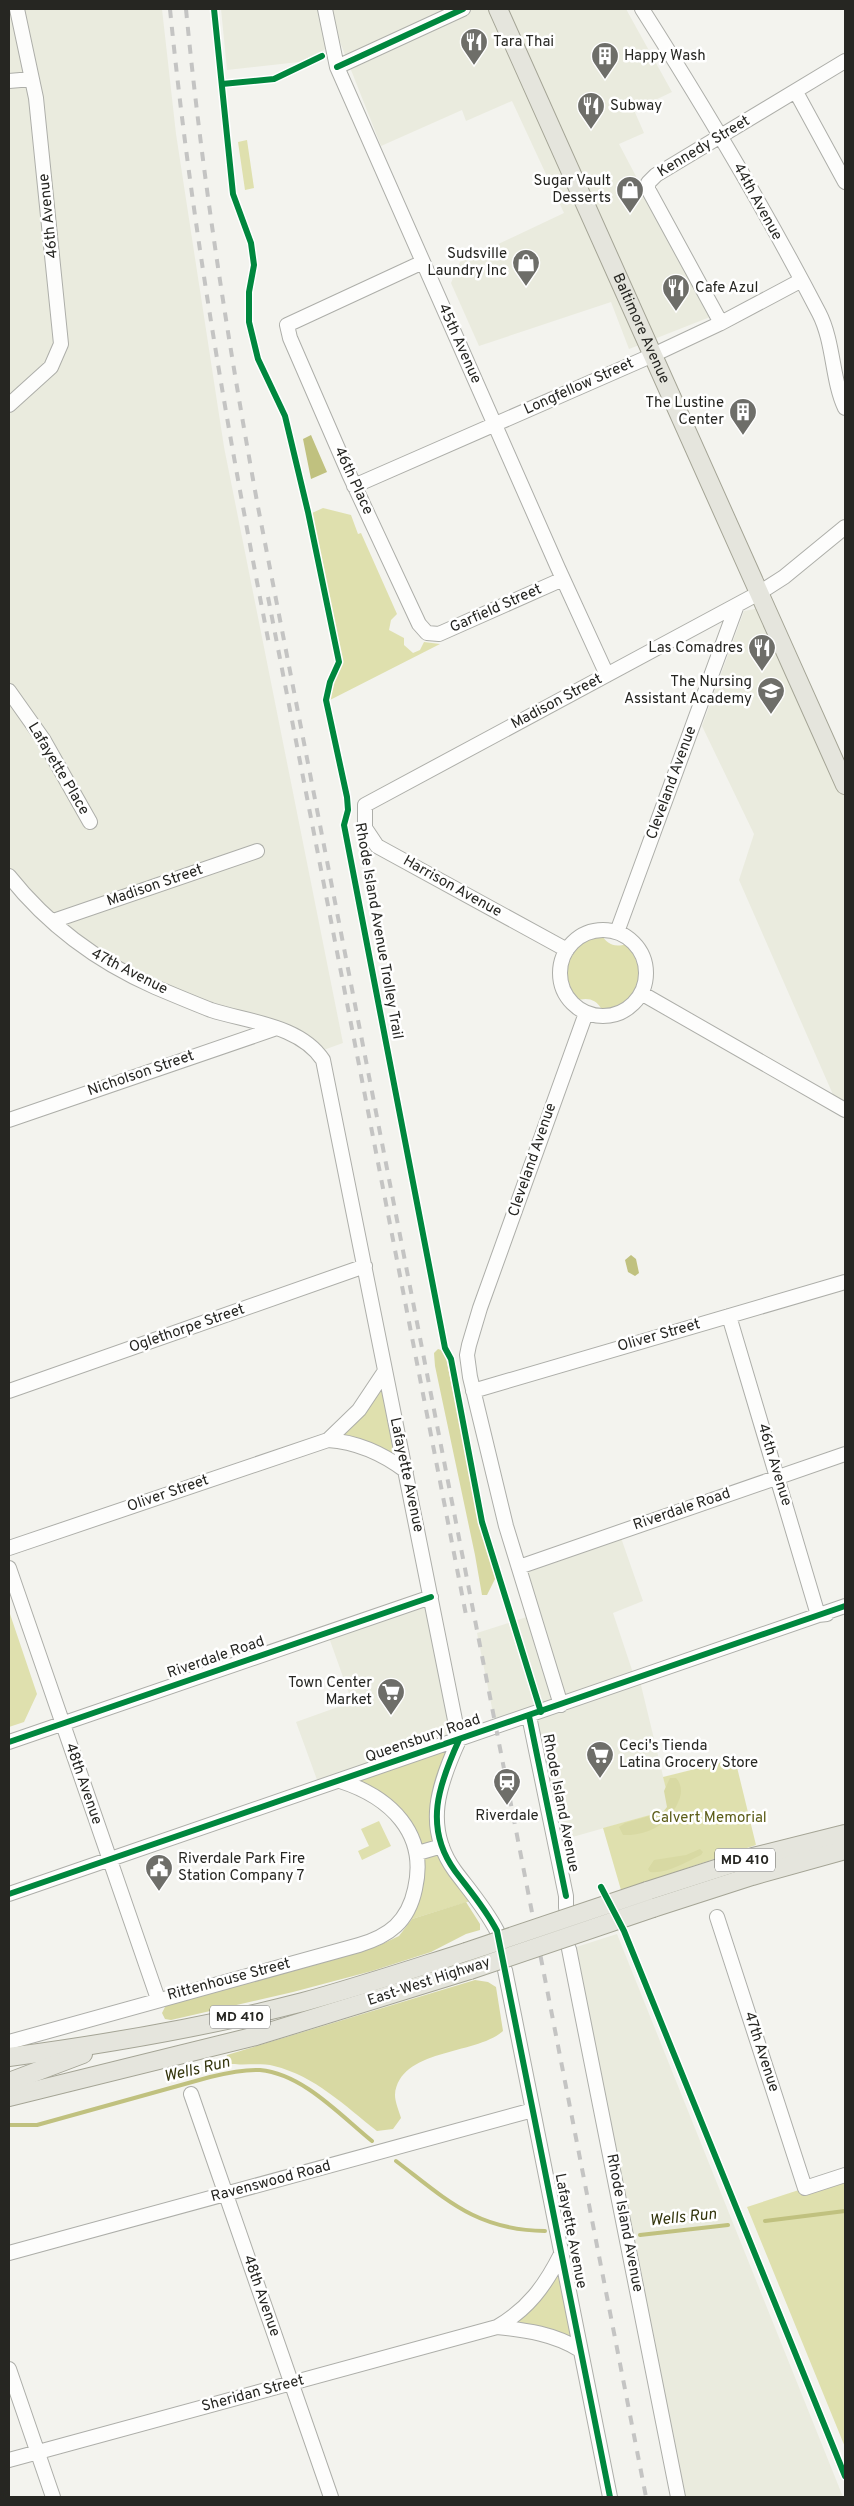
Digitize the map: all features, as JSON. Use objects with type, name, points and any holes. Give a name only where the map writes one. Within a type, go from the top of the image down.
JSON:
[{"type":"main road","name":"Baltimore Avenue","points":[[498,9],[845,785]]},
{"type":"main road","name":"East-West Highway","points":[[9,2058],[124,2040],[221,2021],[303,2002],[466,1952],[761,1855],[845,1834]]},
{"type":"main road","name":"East-West Highway","points":[[9,2097],[256,2036],[470,1970],[752,1876],[845,1850]]},
{"type":"main road","points":[[9,2082],[124,2040]]},
{"type":"street","name":"46th Avenue","points":[[9,405],[51,367],[60,344],[42,148],[32,79],[17,9]]},
{"type":"street","name":"45th Avenue","points":[[325,9],[337,67],[607,675]]},
{"type":"street","points":[[337,67],[463,9]]},
{"type":"street","name":"44th Avenue","points":[[642,9],[721,137],[820,315],[839,355],[845,408]]},
{"type":"street","name":"Kennedy Street","points":[[721,323],[648,189],[648,183],[656,175],[845,62]]},
{"type":"street","points":[[9,81],[32,79]]},
{"type":"street","points":[[796,92],[845,182]]},
{"type":"street","name":"46th Place","points":[[423,262],[287,325],[290,338],[354,486],[419,624],[427,633]]},
{"type":"street","name":"Longfellow Street","points":[[354,486],[653,355],[721,323],[800,281]]},
{"type":"street","name":"Madison Street","points":[[365,805],[759,593],[784,577],[845,526]]},
{"type":"street","name":"Garfield Street","points":[[427,633],[440,634],[563,579]]},
{"type":"street","name":"Cleveland Avenue","points":[[617,932],[737,605]]},
{"type":"street","name":"Lafayette Place","points":[[9,691],[43,739],[90,822]]},
{"type":"street","name":"Harrison Avenue","points":[[365,805],[365,828],[377,846],[567,950]]},
{"type":"street","name":"Madison Street","points":[[53,921],[257,851]]},
{"type":"street","name":"47th Avenue","points":[[9,876],[53,921],[83,948],[121,971],[212,1010],[274,1029]]},
{"type":"street","points":[[605,930],[617,932],[636,945],[644,958],[646,971],[641,993],[630,1006],[614,1015],[597,1016],[586,1012],[572,1003],[562,986],[561,965],[567,950],[575,940],[589,932],[605,930]]},
{"type":"street","points":[[641,993],[845,1110]]},
{"type":"street","name":"Cleveland Avenue","points":[[473,1391],[467,1355],[480,1308],[586,1012]]},
{"type":"street","name":"Nicholson Street","points":[[9,1120],[274,1029]]},
{"type":"street","name":"Lafayette Avenue","points":[[274,1029],[301,1039],[318,1052],[323,1060],[459,1740]]},
{"type":"street","name":"Oglethorpe Street","points":[[9,1391],[365,1266]]},
{"type":"street","name":"Oliver Street","points":[[473,1391],[845,1282]]},
{"type":"street","name":"46th Avenue","points":[[729,1316],[818,1615]]},
{"type":"street","name":"Oliver Street","points":[[328,1440],[359,1410],[385,1371]]},
{"type":"street","points":[[473,1391],[518,1567],[560,1705]]},
{"type":"street","name":"Oliver Street","points":[[9,1548],[328,1440],[345,1441],[367,1448],[389,1459],[406,1471]]},
{"type":"street","name":"Riverdale Road","points":[[518,1567],[845,1454]]},
{"type":"street","name":"48th Avenue","points":[[9,1568],[158,1999]]},
{"type":"street","name":"Riverdale Road","points":[[9,1742],[431,1597]]},
{"type":"street","name":"Queensbury Road","points":[[9,1894],[845,1606]]},
{"type":"street","points":[[818,1615],[845,1614]]},
{"type":"street","name":"Rhode Island Avenue","points":[[529,1716],[566,1896],[566,1908]]},
{"type":"street","points":[[459,1740],[439,1788],[437,1825],[442,1846],[454,1870],[484,1908],[497,1931]]},
{"type":"street","points":[[340,1781],[360,1788],[392,1811],[410,1834],[418,1853],[442,1846]]},
{"type":"street","name":"Rittenhouse Street","points":[[9,2042],[382,1937],[395,1927],[412,1902],[418,1879],[418,1853]]},
{"type":"street","name":"47th Avenue","points":[[716,1917],[805,2188],[845,2175]]},
{"type":"street","name":"Rhode Island Avenue","points":[[569,1949],[678,2497]]},
{"type":"street","name":"Lafayette Avenue","points":[[505,1970],[610,2497]]},
{"type":"street","name":"48th Avenue","points":[[191,2094],[331,2497]]},
{"type":"street","name":"Ravenswood Road","points":[[9,2253],[533,2110]]},
{"type":"street","name":"Sheridan Street","points":[[9,2460],[497,2327],[516,2315],[532,2301],[552,2273],[561,2254]]},
{"type":"street","name":"Sheridan Street","points":[[497,2327],[547,2336],[565,2341],[580,2350]]},
{"type":"street","points":[[9,2369],[53,2497]]},
{"type":"shaded area","points":[[9,9],[162,9],[176,134],[224,447],[343,1043],[318,1052],[310,1045],[141,980],[53,921],[9,869]]},
{"type":"shaded area","points":[[221,9],[626,9],[672,92],[634,110],[644,133],[619,144],[710,317],[629,349],[611,302],[479,346],[451,283],[460,262],[564,213],[512,101],[466,121],[462,110],[381,146],[340,42],[299,62],[227,70]]},
{"type":"shaded area","points":[[311,435],[327,472],[311,479],[303,439]]},
{"type":"shaded area","points":[[765,607],[845,785],[845,1110],[838,1106],[739,880],[754,834],[702,726],[744,611]]},
{"type":"shaded area","points":[[631,1255],[636,1259],[639,1273],[635,1276],[628,1272],[625,1260]]},
{"type":"shaded area","points":[[438,1349],[444,1351],[446,1358],[477,1507],[496,1577],[487,1595],[482,1595],[435,1366],[434,1353]]},
{"type":"shaded area","points":[[619,1532],[643,1601],[613,1613],[635,1679],[639,1677],[671,1809],[555,1842],[530,1717],[496,1728],[477,1633],[533,1615],[519,1567]]},
{"type":"shaded area","points":[[431,1597],[459,1741],[320,1788],[296,1722],[352,1702],[327,1632]]},
{"type":"shaded area","points":[[670,1778],[678,1780],[681,1792],[679,1800],[670,1816],[649,1831],[623,1835],[619,1827],[625,1823],[663,1812],[667,1807],[664,1791]]},
{"type":"shaded area","points":[[700,1849],[703,1852],[701,1855],[676,1867],[656,1872],[650,1872],[648,1869],[654,1860],[686,1855]]},
{"type":"shaded area","points":[[466,1902],[480,1924],[480,1930],[466,1934],[431,1952],[372,1971],[293,1992],[171,2020],[165,2019],[162,2013],[165,2007],[173,2001],[378,1946],[399,1936],[412,1919]]},
{"type":"shaded area","points":[[617,1934],[843,2497],[678,2497],[570,1949]]},
{"type":"shaded area","points":[[475,1980],[488,1982],[496,1987],[503,2031],[491,2039],[476,2045],[424,2060],[410,2069],[400,2080],[395,2095],[401,2118],[393,2129],[377,2131],[316,2084],[289,2071],[268,2065],[225,2062],[227,2055]]},
{"type":"green space","points":[[247,140],[254,188],[245,190],[238,142]]},
{"type":"green space","points":[[323,508],[351,515],[358,534],[361,533],[397,614],[391,620],[389,630],[404,638],[404,645],[413,653],[420,650],[424,642],[440,644],[330,700],[340,659],[312,513]]},
{"type":"green space","points":[[601,934],[611,944],[618,946],[626,944],[638,965],[639,976],[633,994],[625,1002],[602,1010],[594,1001],[583,999],[575,1001],[568,990],[564,968],[566,959],[578,942]]},
{"type":"green space","points":[[385,1371],[406,1471],[345,1441],[339,1431]]},
{"type":"green space","points":[[9,1611],[37,1694],[24,1722],[9,1727]]},
{"type":"green space","points":[[459,1741],[436,1825],[477,1899],[399,1923],[419,1871],[403,1822],[340,1781]]},
{"type":"green space","name":"Calvert Memorial","points":[[735,1759],[756,1845],[621,1890],[603,1828],[671,1809],[663,1777]]},
{"type":"green space","points":[[379,1821],[391,1846],[362,1860],[358,1851],[369,1846],[361,1829]]},
{"type":"green space","points":[[845,2175],[845,2447],[747,2207]]},
{"type":"green space","points":[[561,2255],[579,2349],[498,2327],[517,2316]]},
{"type":"waterway","name":"Wells Run","points":[[9,2125],[37,2125],[210,2077],[241,2071],[260,2070],[276,2073],[306,2087],[372,2141]]},
{"type":"waterway","name":"Wells Run","points":[[396,2161],[447,2200],[481,2219],[521,2229],[545,2231]]},
{"type":"waterway","name":"Wells Run","points":[[765,2221],[845,2211]]},
{"type":"waterway","name":"Wells Run","points":[[640,2235],[728,2225]]},
{"type":"railway","points":[[170,9],[189,169],[212,328],[269,644]]},
{"type":"railway","points":[[186,9],[192,72],[217,259],[258,507],[646,2497]]},
{"type":"railway","points":[[268,597],[466,1615]]},
{"type":"cycle path","name":"Rhode Island Avenue Trolley Trail","points":[[214,9],[233,194],[251,243],[254,265],[249,292],[249,322],[258,359],[285,416],[308,512],[339,662],[330,682],[326,700],[347,797],[348,810],[344,825],[445,1348],[451,1359],[482,1522],[541,1712]]},
{"type":"cycle path","points":[[337,67],[463,9]]},
{"type":"cycle path","points":[[222,84],[274,79],[322,56]]},
{"type":"cycle path","points":[[9,1742],[431,1597]]},
{"type":"cycle path","points":[[9,1894],[845,1606]]},
{"type":"cycle path","points":[[529,1716],[566,1896]]},
{"type":"cycle path","points":[[459,1740],[445,1773],[441,1789],[437,1822],[439,1838],[445,1855],[497,1931],[610,2497]]},
{"type":"cycle path","points":[[601,1887],[624,1931],[845,2476]]},
{"type":"place","name":"Tara Thai","points":[[474,66]]},
{"type":"place","name":"Happy Wash","points":[[605,80]]},
{"type":"place","name":"Subway","points":[[591,130]]},
{"type":"place","name":"Sugar Vault Desserts","points":[[630,214]]},
{"type":"place","name":"Sudsville Laundry Inc","points":[[526,287]]},
{"type":"place","name":"Cafe Azul","points":[[676,312]]},
{"type":"place","name":"The Lustine Center","points":[[743,436]]},
{"type":"place","name":"Las Comadres","points":[[762,672]]},
{"type":"place","name":"The Nursing Assistant Academy","points":[[771,715]]},
{"type":"place","name":"Town Center Market","points":[[391,1716]]},
{"type":"place","name":"Ceci's Tienda Latina Grocery Store","points":[[600,1779]]},
{"type":"place","name":"Riverdale","points":[[507,1806]]},
{"type":"place","name":"Riverdale Park Fire Station Company 7","points":[[159,1892]]}]
